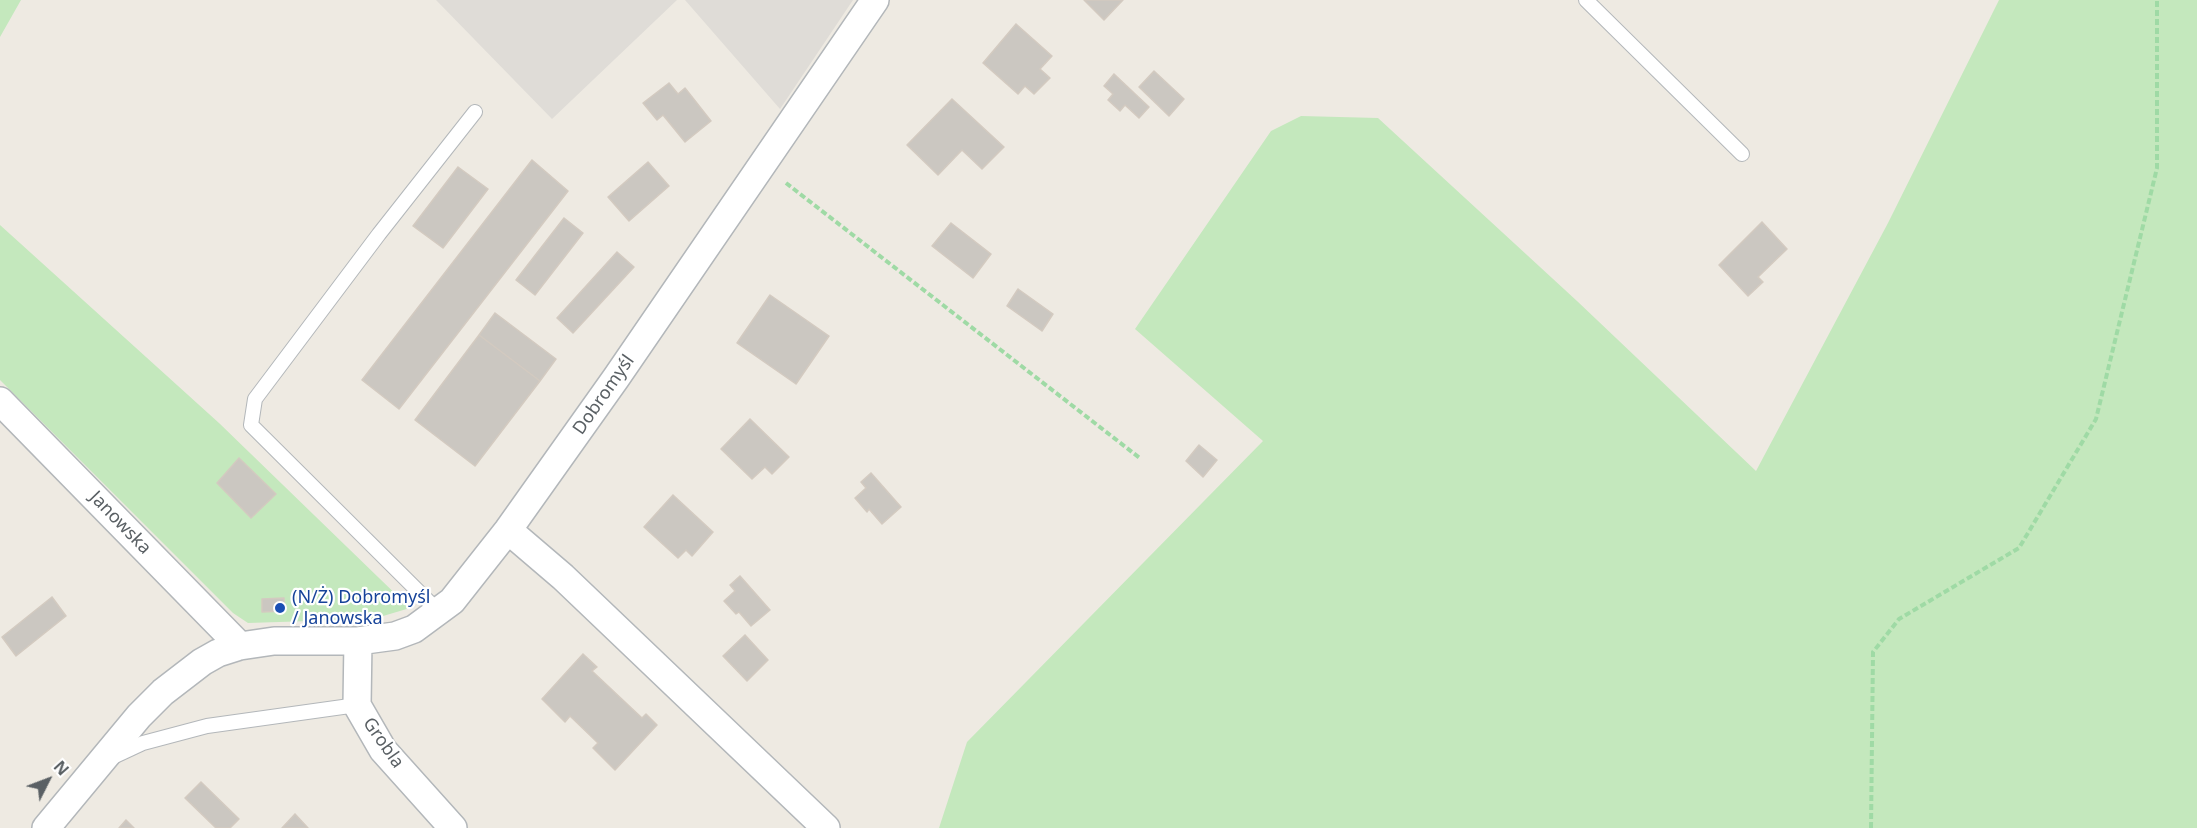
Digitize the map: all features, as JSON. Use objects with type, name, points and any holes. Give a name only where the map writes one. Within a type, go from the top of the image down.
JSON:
[{"type":"street","name":"Dobromyśl","points":[[46,828],[139,716],[175,682],[210,658],[240,646],[274,641],[358,641],[395,636],[414,629],[439,612],[477,571],[508,530],[616,378],[875,0]]},
{"type":"street","name":"Janowska","points":[[0,401],[240,646]]},
{"type":"street","points":[[508,530],[563,577],[826,828]]},
{"type":"street","name":"Grobla","points":[[358,641],[357,705],[383,750],[453,828]]},
{"type":"lane","points":[[1586,0],[1742,154]]},
{"type":"lane","points":[[439,612],[251,425],[255,399],[379,234],[475,112]]},
{"type":"lane","points":[[98,764],[143,743],[207,726],[357,705]]},
{"type":"path","points":[[1871,828],[1873,652],[1899,619],[2019,548],[2096,419],[2157,168],[2157,0]]},
{"type":"path","points":[[762,165],[1141,459]]},
{"type":"shaded area","points":[[436,0],[677,0],[552,119]]},
{"type":"shaded area","points":[[685,0],[853,0],[780,109]]},
{"type":"green space","points":[[0,0],[21,0],[0,37]]},
{"type":"green space","points":[[1999,0],[2197,0],[2197,828],[939,828],[967,742],[1263,441],[1135,329],[1271,131],[1301,116],[1378,118],[1577,301],[1756,471],[1888,223]]},
{"type":"green space","points":[[0,225],[219,423],[410,608],[373,619],[248,623],[233,613],[0,380]]},
{"type":"building","points":[[1084,0],[1123,0],[1104,20]]},
{"type":"building","points":[[1016,24],[1052,56],[1040,69],[1050,78],[1034,94],[1025,86],[1018,94],[983,63]]},
{"type":"building","points":[[1154,71],[1184,99],[1169,116],[1139,87]]},
{"type":"building","points":[[1114,74],[1149,107],[1139,118],[1125,105],[1120,111],[1108,100],[1113,94],[1104,86]]},
{"type":"building","points":[[669,83],[678,94],[685,88],[711,121],[685,142],[663,115],[657,120],[643,103]]},
{"type":"building","points":[[952,99],[1004,147],[982,169],[962,150],[938,175],[907,145]]},
{"type":"building","points":[[532,160],[568,191],[399,409],[362,380]]},
{"type":"building","points":[[648,162],[669,186],[629,221],[608,197]]},
{"type":"building","points":[[458,167],[488,189],[443,248],[413,226]]},
{"type":"building","points":[[564,218],[583,233],[535,295],[516,280]]},
{"type":"building","points":[[1762,222],[1787,249],[1758,277],[1763,282],[1748,296],[1719,265]]},
{"type":"building","points":[[951,223],[991,254],[973,278],[932,246]]},
{"type":"building","points":[[617,252],[634,267],[573,333],[557,318]]},
{"type":"building","points":[[1018,289],[1053,314],[1042,331],[1007,306]]},
{"type":"building","points":[[770,295],[829,336],[796,384],[737,343]]},
{"type":"building","points":[[495,313],[556,359],[540,381],[479,335]]},
{"type":"building","points":[[479,335],[540,381],[475,466],[415,420]]},
{"type":"building","points":[[750,419],[789,457],[772,474],[765,467],[752,479],[721,449]]},
{"type":"building","points":[[1199,445],[1217,460],[1203,477],[1186,461]]},
{"type":"building","points":[[239,458],[276,494],[251,518],[217,483]]},
{"type":"building","points":[[871,473],[901,507],[882,524],[855,498],[866,488],[861,482]]},
{"type":"building","points":[[673,495],[713,532],[692,556],[686,550],[678,558],[644,527]]},
{"type":"building","points":[[740,576],[770,610],[751,626],[739,612],[736,614],[724,601],[735,591],[730,585]]},
{"type":"building","points":[[52,597],[66,616],[16,656],[2,637]]},
{"type":"building","points":[[284,598],[284,611],[262,612],[262,599]]},
{"type":"building","points":[[745,635],[768,660],[747,681],[723,656]]},
{"type":"building","points":[[583,654],[597,667],[592,671],[642,718],[646,714],[657,725],[615,770],[593,748],[598,743],[570,716],[565,722],[542,699]]},
{"type":"building","points":[[201,782],[239,819],[230,828],[216,828],[185,798]]},
{"type":"building","points":[[295,814],[308,828],[282,828]]},
{"type":"building","points":[[126,820],[134,828],[119,828]]},
{"type":"place","name":"(N/Ż) Dobromyśl / Janowska","points":[[280,608]]}]
